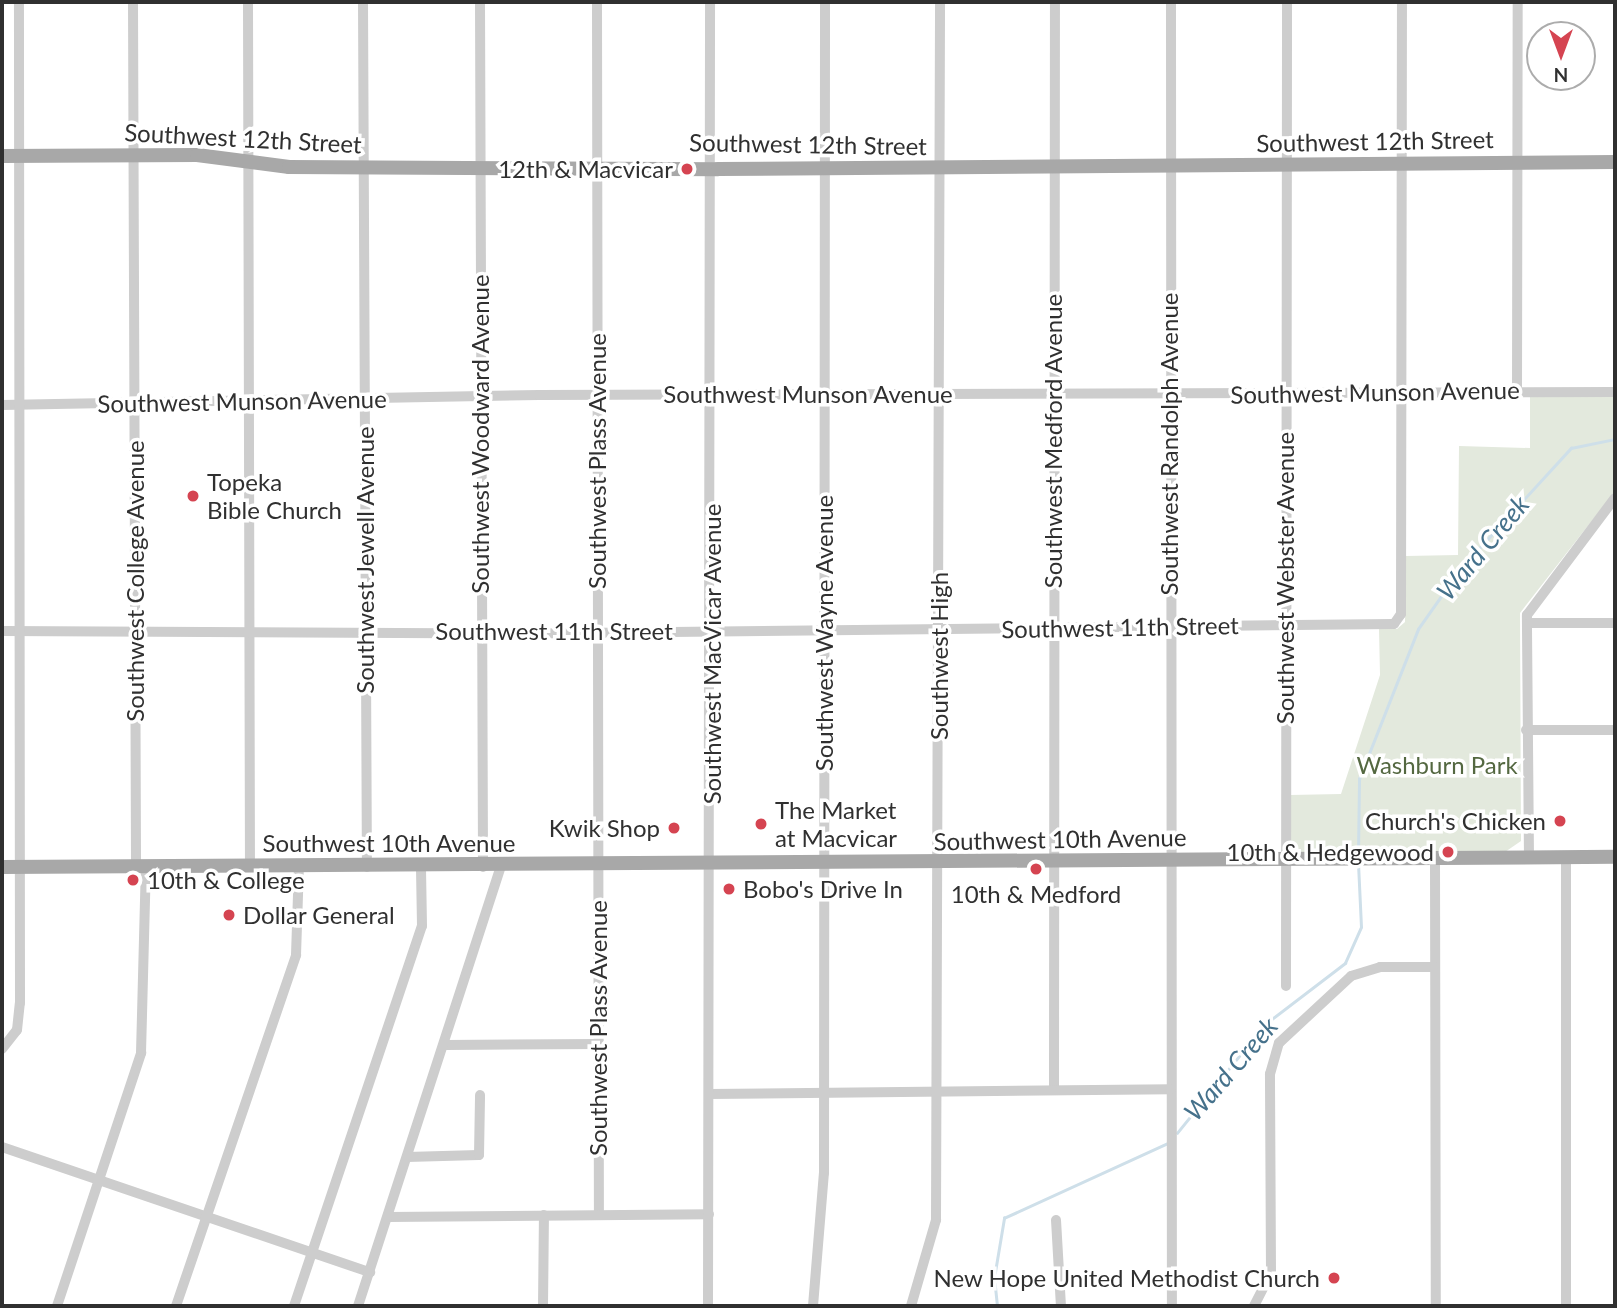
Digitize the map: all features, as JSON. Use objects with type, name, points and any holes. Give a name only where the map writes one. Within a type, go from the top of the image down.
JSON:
[{"type":"main road","name":"Southwest 12th Street","points":[[2,156],[134,155],[363,167],[597,164],[824,169],[1615,162]]},
{"type":"main road","name":"Southwest 10th Avenue","points":[[2,867],[501,867],[1615,857]]},
{"type":"street","points":[[2,1049],[18,1026],[21,867],[19,2]]},
{"type":"street","name":"Southwest College Avenue","points":[[57,1306],[144,1039],[135,631],[133,2]]},
{"type":"street","points":[[248,2],[250,865]]},
{"type":"street","name":"Southwest Jewell Avenue","points":[[363,2],[367,867]]},
{"type":"street","name":"Southwest Woodward Avenue","points":[[480,2],[483,867]]},
{"type":"street","name":"Southwest Plass Avenue","points":[[597,2],[599,1214]]},
{"type":"street","name":"Southwest MacVicar Avenue","points":[[708,1306],[712,631],[710,2]]},
{"type":"street","name":"Southwest Wayne Avenue","points":[[813,1306],[825,1092],[825,2]]},
{"type":"street","name":"Southwest High","points":[[911,1306],[936,1220],[940,2]]},
{"type":"street","name":"Southwest Medford Avenue","points":[[1054,1090],[1055,2]]},
{"type":"street","name":"Southwest Randolph Avenue","points":[[1171,2],[1169,626],[1172,1306]]},
{"type":"street","name":"Southwest Webster Avenue","points":[[1286,2],[1286,986]]},
{"type":"street","points":[[1401,392],[1402,2]]},
{"type":"street","points":[[1517,390],[1518,2]]},
{"type":"street","name":"Southwest Munson Avenue","points":[[2,405],[597,394],[1517,390],[1615,392]]},
{"type":"street","name":"Southwest 11th Street","points":[[2,631],[597,632],[1284,625],[1398,621],[1401,392]]},
{"type":"street","points":[[1529,858],[1526,730],[1528,623],[1531,606],[1615,498]]},
{"type":"street","points":[[1528,623],[1615,623]]},
{"type":"street","points":[[1526,730],[1615,730]]},
{"type":"street","points":[[1566,858],[1566,1306]]},
{"type":"street","points":[[1435,859],[1436,1306]]},
{"type":"street","points":[[176,1306],[296,955],[299,865]]},
{"type":"street","points":[[294,1306],[422,926],[421,866]]},
{"type":"street","points":[[358,1306],[501,867]]},
{"type":"street","points":[[1254,1306],[1270,1273],[1270,1074],[1284,1035],[1360,972],[1435,967]]},
{"type":"street","points":[[445,1045],[599,1044]]},
{"type":"street","points":[[709,1094],[1171,1089]]},
{"type":"street","points":[[407,1157],[479,1156],[480,1095]]},
{"type":"street","points":[[2,1147],[370,1272]]},
{"type":"street","points":[[388,1217],[709,1214]]},
{"type":"street","points":[[543,1306],[544,1215]]},
{"type":"street","points":[[1056,1220],[1061,1306]]},
{"type":"green space","name":"Washburn Park","points":[[1530,395],[1615,397],[1615,491],[1520,613],[1521,841],[1505,852],[1291,852],[1290,795],[1341,794],[1380,675],[1379,629],[1397,629],[1405,622],[1406,556],[1458,555],[1459,446],[1530,448]]},
{"type":"waterway","name":"Ward Creek","points":[[1358,854],[1359,779],[1418,629],[1461,568],[1571,448],[1615,439]]},
{"type":"waterway","name":"Ward Creek","points":[[1177,1133],[1264,1025],[1345,963],[1361,927],[1358,864]]},
{"type":"waterway","name":"Ward Creek","points":[[997,1306],[994,1278],[1004,1218],[1168,1143]]},
{"type":"place","name":"12th & Macvicar","points":[[687,169]]},
{"type":"place","name":"Topeka Bible Church","points":[[193,496]]},
{"type":"place","name":"Church's Chicken","points":[[1560,821]]},
{"type":"place","name":"The Market at Macvicar","points":[[761,824]]},
{"type":"place","name":"Kwik Shop","points":[[674,828]]},
{"type":"place","name":"10th & Hedgewood","points":[[1448,852]]},
{"type":"place","name":"10th & Medford","points":[[1036,869]]},
{"type":"place","name":"10th & College","points":[[133,880]]},
{"type":"place","name":"Bobo's Drive In","points":[[729,889]]},
{"type":"place","name":"Dollar General","points":[[229,915]]},
{"type":"place","name":"New Hope United Methodist Church","points":[[1334,1278]]}]
